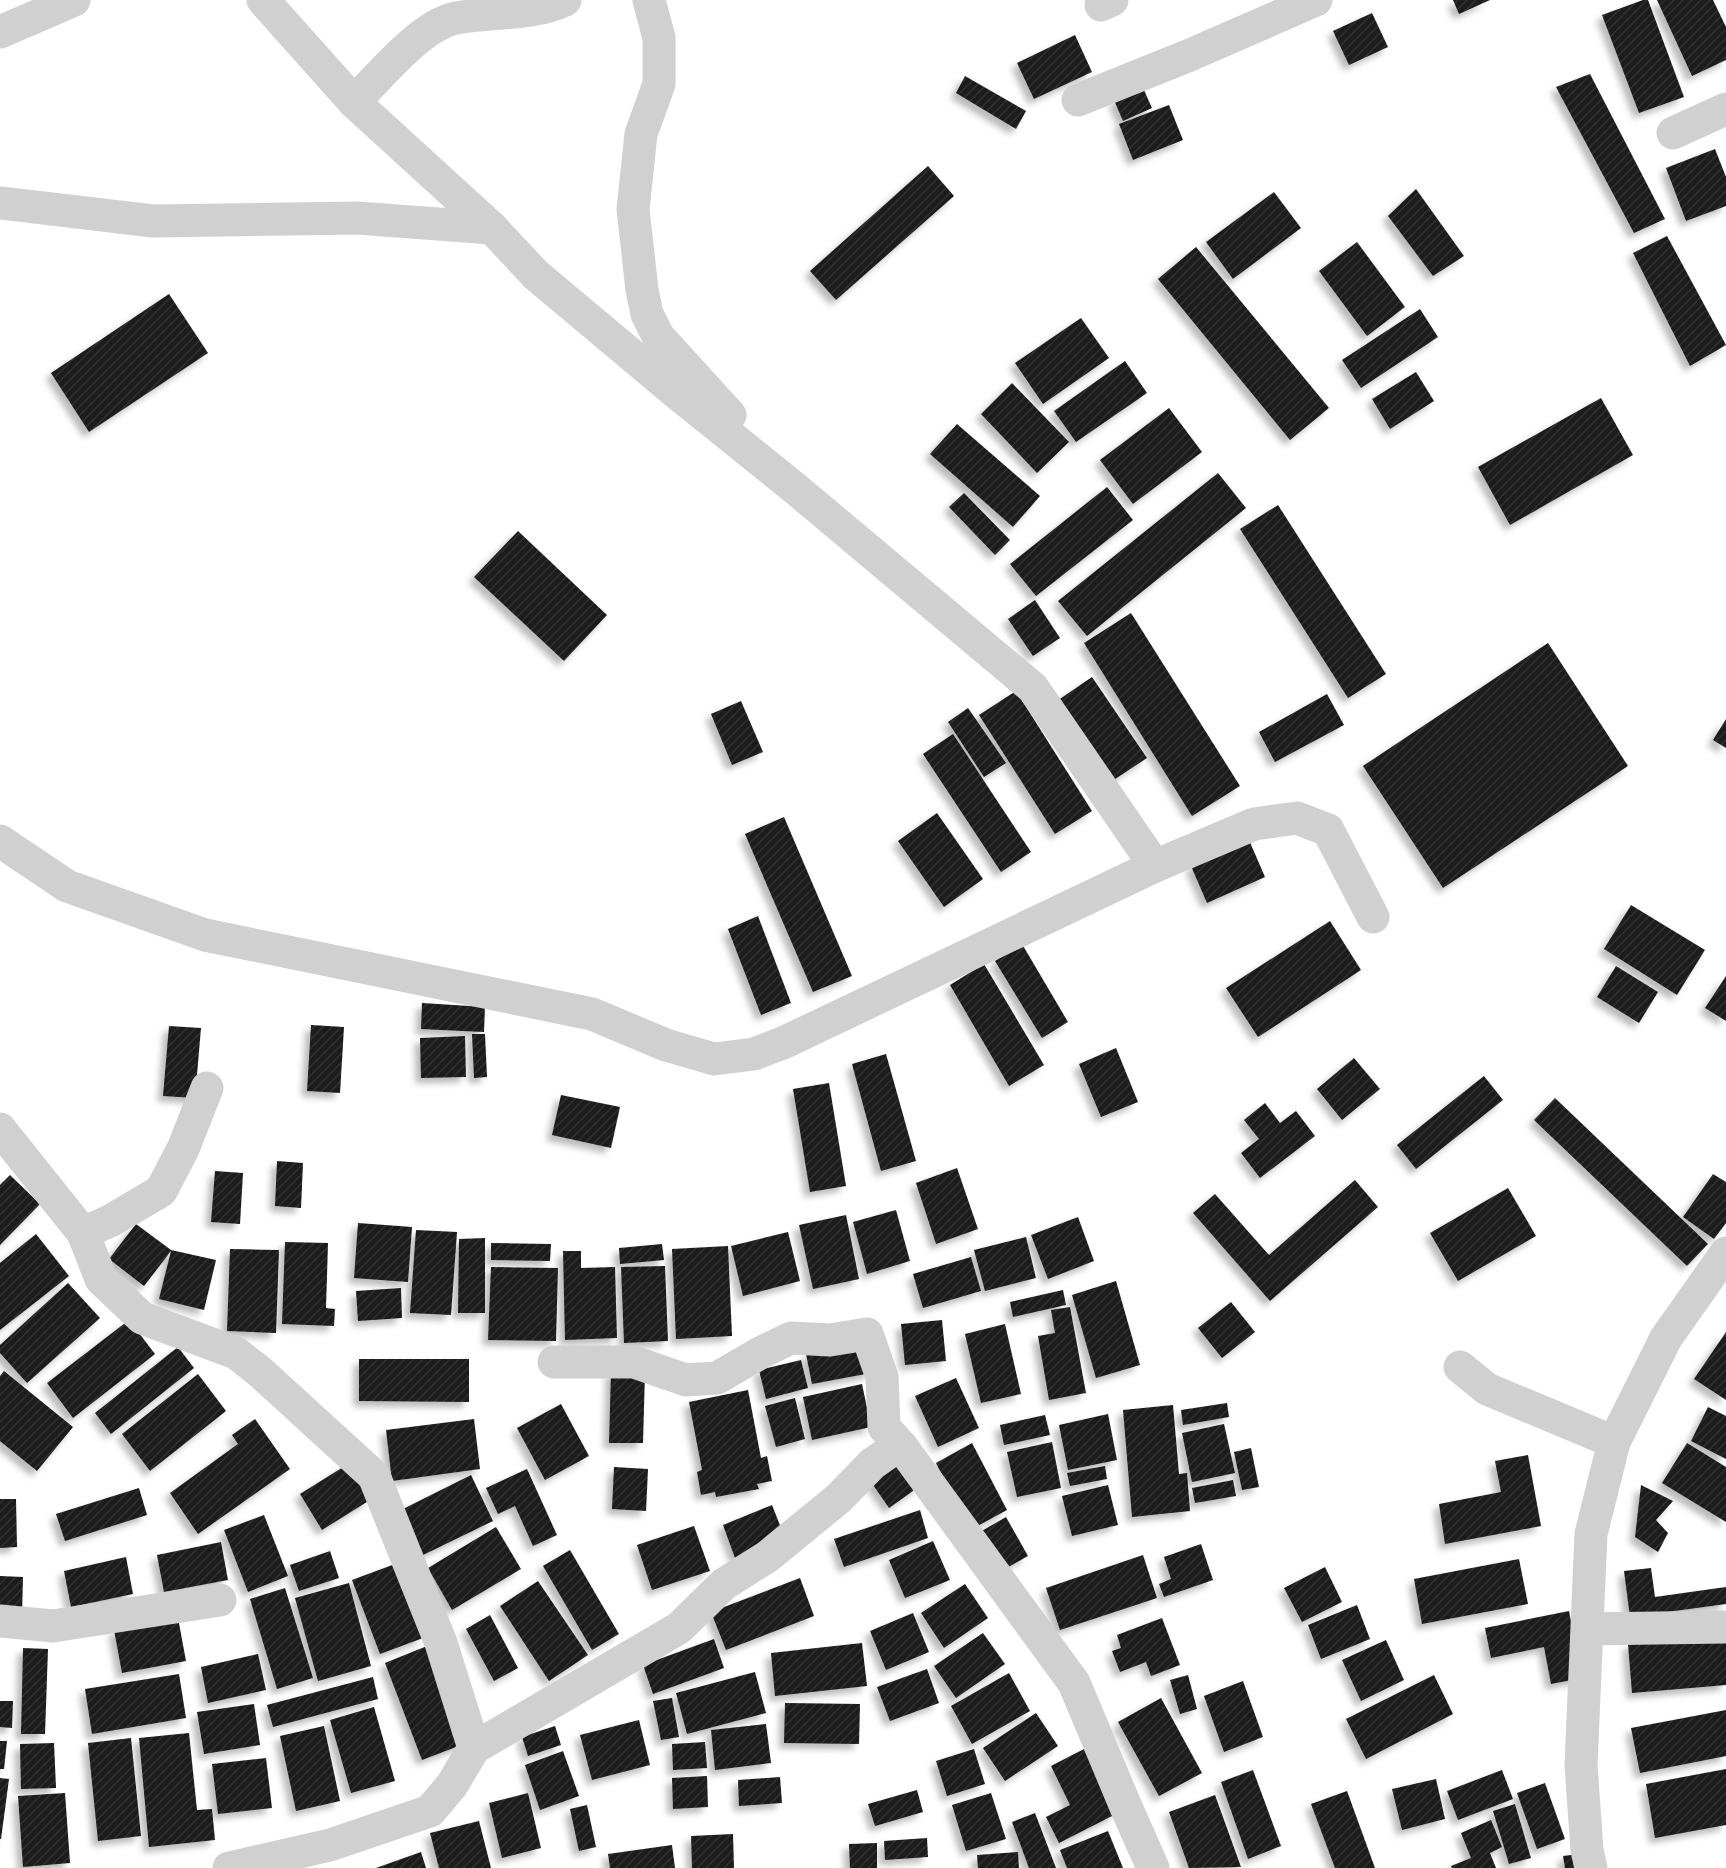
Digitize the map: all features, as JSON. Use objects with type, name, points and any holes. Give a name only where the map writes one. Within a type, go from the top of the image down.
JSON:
[{"type":"street","points":[[0,32],[74,0]]},
{"type":"street","points":[[263,0],[354,102],[492,228],[536,275],[1033,688],[1155,866]]},
{"type":"street","points":[[354,102],[422,33],[454,18],[528,11],[565,0]]},
{"type":"street","points":[[649,0],[659,39],[659,84],[641,134],[633,208],[642,290],[647,314],[658,336],[797,490]]},
{"type":"street","points":[[1077,100],[1190,55],[1316,0]]},
{"type":"street","points":[[1673,133],[1726,109]]},
{"type":"street","points":[[0,204],[153,222],[357,218],[492,228]]},
{"type":"street","points":[[0,841],[67,886],[205,935],[592,1014],[666,1045],[714,1059],[754,1054],[785,1042],[1155,866],[1254,824],[1297,818],[1328,830],[1373,917]]},
{"type":"street","points":[[83,1233],[110,1221],[161,1191],[183,1149],[207,1088]]},
{"type":"street","points":[[0,1129],[83,1233],[101,1279],[142,1318],[236,1353],[259,1371],[374,1476],[441,1643],[474,1748]]},
{"type":"street","points":[[1591,1868],[1587,1850],[1581,1765],[1591,1534],[1614,1442],[1666,1338],[1726,1253]]},
{"type":"street","points":[[554,1362],[634,1362],[686,1380],[717,1378],[760,1353],[792,1338],[830,1340],[867,1334],[882,1377],[884,1426],[902,1447],[1074,1683],[1153,1868]]},
{"type":"street","points":[[1460,1367],[1487,1389],[1614,1442]]},
{"type":"street","points":[[229,1868],[330,1845],[430,1811],[452,1785],[474,1748],[679,1628],[724,1584],[767,1557],[838,1498],[872,1464],[902,1447]]},
{"type":"street","points":[[0,1621],[53,1626],[220,1600]]},
{"type":"street","points":[[1588,1629],[1726,1627]]},
{"type":"building","points":[[1453,0],[1490,0],[1459,14]]},
{"type":"building","points":[[1648,0],[1684,97],[1639,113],[1602,15]]},
{"type":"building","points":[[1657,0],[1713,0],[1726,27],[1726,60],[1692,76]]},
{"type":"building","points":[[1372,13],[1388,47],[1349,65],[1333,31]]},
{"type":"building","points":[[1075,35],[1092,72],[1034,99],[1017,63]]},
{"type":"building","points":[[1590,74],[1665,219],[1634,233],[1556,87]]},
{"type":"building","points":[[965,76],[1026,111],[1016,129],[956,93]]},
{"type":"building","points":[[1143,88],[1152,108],[1123,121],[1114,100]]},
{"type":"building","points":[[1169,105],[1183,140],[1133,160],[1119,124]]},
{"type":"building","points":[[1715,149],[1726,177],[1726,206],[1686,221],[1666,168]]},
{"type":"building","points":[[928,166],[954,196],[836,300],[810,271]]},
{"type":"building","points":[[1416,189],[1464,256],[1433,276],[1388,216]]},
{"type":"building","points":[[1274,192],[1301,228],[1233,279],[1206,242]]},
{"type":"building","points":[[1667,236],[1726,345],[1690,366],[1633,253]]},
{"type":"building","points":[[1357,242],[1405,307],[1367,336],[1319,271]]},
{"type":"building","points":[[1196,247],[1329,408],[1290,440],[1158,279]]},
{"type":"building","points":[[169,294],[208,353],[89,432],[51,373]]},
{"type":"building","points":[[1420,309],[1438,337],[1361,388],[1342,360]]},
{"type":"building","points":[[1081,318],[1109,358],[1043,404],[1015,363]]},
{"type":"building","points":[[1125,361],[1147,393],[1076,442],[1054,411]]},
{"type":"building","points":[[1416,372],[1434,401],[1390,429],[1372,399]]},
{"type":"building","points":[[1012,383],[1069,442],[1037,473],[981,414]]},
{"type":"building","points":[[1601,398],[1633,455],[1510,525],[1478,467]]},
{"type":"building","points":[[1169,408],[1202,452],[1133,504],[1100,460]]},
{"type":"building","points":[[957,424],[1040,496],[1013,527],[930,454]]},
{"type":"building","points":[[1218,473],[1246,508],[1087,636],[1058,601]]},
{"type":"building","points":[[1107,487],[1133,520],[1036,596],[1010,564]]},
{"type":"building","points":[[964,493],[1010,540],[995,555],[949,507]]},
{"type":"building","points":[[1278,505],[1386,674],[1348,698],[1240,529]]},
{"type":"building","points":[[518,531],[607,615],[564,661],[474,577]]},
{"type":"building","points":[[1035,600],[1060,638],[1033,656],[1008,619]]},
{"type":"building","points":[[1131,613],[1240,786],[1192,816],[1084,643]]},
{"type":"building","points":[[1548,643],[1628,766],[1443,888],[1363,766]]},
{"type":"building","points":[[1092,677],[1147,758],[1109,783],[1054,703]]},
{"type":"building","points":[[1016,691],[1092,811],[1055,834],[979,715]]},
{"type":"building","points":[[1327,694],[1344,725],[1275,762],[1259,732]]},
{"type":"building","points":[[741,701],[763,752],[732,765],[711,714]]},
{"type":"building","points":[[968,708],[1006,763],[984,777],[948,722]]},
{"type":"building","points":[[1726,719],[1726,748],[1713,740]]},
{"type":"building","points":[[953,734],[1031,852],[1001,872],[923,754]]},
{"type":"building","points":[[937,813],[983,879],[944,907],[898,841]]},
{"type":"building","points":[[784,817],[852,976],[813,992],[745,834]]},
{"type":"building","points":[[1249,840],[1265,877],[1207,903],[1191,866]]},
{"type":"building","points":[[1631,905],[1705,950],[1677,995],[1604,949]]},
{"type":"building","points":[[758,916],[791,1003],[761,1015],[728,929]]},
{"type":"building","points":[[1330,921],[1361,970],[1258,1037],[1226,988]]},
{"type":"building","points":[[1022,944],[1068,1022],[1042,1038],[995,961]]},
{"type":"building","points":[[984,964],[1044,1065],[1009,1086],[950,985]]},
{"type":"building","points":[[1616,966],[1658,992],[1639,1023],[1597,997]]},
{"type":"building","points":[[1726,976],[1726,1021],[1705,1008]]},
{"type":"building","points":[[422,1003],[485,1007],[484,1032],[421,1029]]},
{"type":"building","points":[[311,1025],[344,1027],[340,1093],[307,1091]]},
{"type":"building","points":[[169,1026],[201,1028],[195,1098],[163,1096]]},
{"type":"building","points":[[472,1034],[485,1034],[487,1077],[474,1078]]},
{"type":"building","points":[[465,1036],[466,1077],[421,1078],[420,1038]]},
{"type":"building","points":[[1116,1048],[1138,1102],[1101,1117],[1079,1064]]},
{"type":"building","points":[[886,1054],[916,1161],[881,1171],[852,1064]]},
{"type":"building","points":[[1354,1058],[1380,1089],[1342,1120],[1317,1089]]},
{"type":"building","points":[[1484,1076],[1503,1100],[1416,1169],[1397,1145]]},
{"type":"building","points":[[829,1083],[846,1186],[810,1192],[793,1089]]},
{"type":"building","points":[[561,1095],[620,1107],[611,1148],[552,1135]]},
{"type":"building","points":[[1555,1098],[1708,1244],[1687,1266],[1534,1120]]},
{"type":"building","points":[[1265,1103],[1280,1123],[1296,1111],[1315,1136],[1260,1178],[1241,1153],[1259,1139],[1244,1120]]},
{"type":"building","points":[[277,1161],[303,1163],[301,1208],[275,1206]]},
{"type":"building","points":[[957,1168],[978,1229],[936,1244],[916,1183]]},
{"type":"building","points":[[215,1171],[243,1173],[240,1224],[211,1222]]},
{"type":"building","points":[[1713,1174],[1726,1182],[1726,1223],[1714,1239],[1683,1217]]},
{"type":"building","points":[[10,1175],[40,1204],[0,1245],[0,1185]]},
{"type":"building","points":[[1355,1180],[1378,1207],[1270,1301],[1193,1213],[1215,1194],[1269,1255]]},
{"type":"building","points":[[1508,1188],[1536,1236],[1458,1281],[1430,1233]]},
{"type":"building","points":[[896,1210],[910,1261],[867,1274],[853,1222]]},
{"type":"building","points":[[846,1215],[859,1279],[813,1289],[799,1225]]},
{"type":"building","points":[[1078,1217],[1094,1261],[1048,1279],[1031,1235]]},
{"type":"building","points":[[358,1223],[412,1227],[408,1282],[354,1278]]},
{"type":"building","points":[[136,1224],[171,1250],[216,1260],[204,1310],[159,1299],[171,1251],[144,1286],[109,1259]]},
{"type":"building","points":[[416,1230],[457,1232],[451,1315],[410,1313]]},
{"type":"building","points":[[788,1232],[800,1281],[743,1296],[731,1246]]},
{"type":"building","points":[[36,1234],[69,1276],[0,1330],[0,1263]]},
{"type":"building","points":[[1026,1237],[1036,1278],[985,1291],[974,1250]]},
{"type":"building","points":[[485,1238],[485,1313],[458,1313],[459,1239]]},
{"type":"building","points":[[285,1242],[328,1243],[326,1308],[335,1309],[334,1326],[282,1324]]},
{"type":"building","points":[[491,1243],[551,1244],[550,1261],[491,1260]]},
{"type":"building","points":[[662,1244],[664,1260],[620,1264],[619,1248]]},
{"type":"building","points":[[728,1246],[732,1336],[676,1339],[672,1249]]},
{"type":"building","points":[[230,1249],[279,1250],[276,1333],[227,1331]]},
{"type":"building","points":[[563,1251],[581,1251],[581,1268],[615,1267],[617,1338],[565,1340]]},
{"type":"building","points":[[971,1257],[981,1291],[923,1308],[913,1274]]},
{"type":"building","points":[[665,1266],[668,1341],[624,1343],[621,1267]]},
{"type":"building","points":[[491,1267],[558,1268],[556,1341],[488,1340]]},
{"type":"building","points":[[1116,1281],[1140,1365],[1096,1378],[1072,1295]]},
{"type":"building","points":[[68,1283],[100,1318],[27,1383],[0,1353],[0,1345]]},
{"type":"building","points":[[401,1288],[402,1318],[358,1321],[356,1291]]},
{"type":"building","points":[[1063,1290],[1066,1305],[1013,1317],[1010,1302]]},
{"type":"building","points":[[1231,1302],[1255,1332],[1222,1358],[1198,1328]]},
{"type":"building","points":[[1070,1307],[1086,1393],[1049,1400],[1038,1336],[1055,1333],[1051,1310]]},
{"type":"building","points":[[129,1320],[155,1354],[73,1418],[47,1383]]},
{"type":"building","points":[[942,1320],[946,1361],[905,1365],[901,1324]]},
{"type":"building","points":[[1005,1324],[1021,1394],[981,1403],[965,1334]]},
{"type":"building","points":[[1726,1332],[1726,1400],[1694,1379]]},
{"type":"building","points":[[865,1343],[871,1373],[812,1384],[806,1354]]},
{"type":"building","points":[[178,1347],[194,1368],[111,1434],[95,1413]]},
{"type":"building","points":[[359,1359],[469,1359],[469,1402],[359,1401]]},
{"type":"building","points":[[801,1360],[808,1388],[766,1399],[759,1370]]},
{"type":"building","points":[[4,1371],[73,1427],[37,1471],[0,1441],[0,1376]]},
{"type":"building","points":[[611,1371],[645,1372],[643,1443],[609,1443]]},
{"type":"building","points":[[198,1374],[226,1411],[150,1471],[122,1434]]},
{"type":"building","points":[[956,1378],[979,1428],[938,1447],[915,1396]]},
{"type":"building","points":[[862,1384],[871,1427],[812,1440],[803,1397]]},
{"type":"building","points":[[748,1390],[761,1458],[767,1456],[772,1481],[757,1484],[759,1489],[716,1497],[715,1492],[701,1495],[697,1472],[702,1470],[689,1402]]},
{"type":"building","points":[[795,1398],[805,1439],[776,1447],[765,1406]]},
{"type":"building","points":[[1227,1403],[1229,1417],[1183,1425],[1181,1410]]},
{"type":"building","points":[[561,1404],[589,1456],[545,1480],[517,1428]]},
{"type":"building","points":[[1173,1405],[1179,1474],[1187,1473],[1190,1511],[1132,1517],[1123,1410]]},
{"type":"building","points":[[1708,1407],[1726,1416],[1726,1459],[1691,1441]]},
{"type":"building","points":[[1108,1414],[1117,1460],[1068,1470],[1059,1425]]},
{"type":"building","points":[[1045,1415],[1050,1435],[1004,1445],[1000,1425]]},
{"type":"building","points":[[255,1419],[290,1469],[198,1534],[170,1493],[238,1444],[232,1435]]},
{"type":"building","points":[[474,1419],[480,1469],[392,1481],[386,1430]]},
{"type":"building","points":[[1224,1424],[1235,1473],[1192,1482],[1182,1433]]},
{"type":"building","points":[[1052,1442],[1061,1488],[1017,1497],[1007,1452]]},
{"type":"building","points":[[972,1443],[1007,1510],[970,1530],[936,1463]]},
{"type":"building","points":[[1687,1443],[1726,1467],[1726,1522],[1662,1483]]},
{"type":"building","points":[[1251,1448],[1259,1487],[1242,1490],[1234,1452]]},
{"type":"building","points":[[1528,1455],[1541,1526],[1445,1544],[1439,1504],[1501,1492],[1495,1461]]},
{"type":"building","points":[[899,1457],[920,1486],[889,1508],[869,1479]]},
{"type":"building","points":[[348,1464],[370,1500],[322,1530],[300,1494]]},
{"type":"building","points":[[1105,1466],[1107,1479],[1070,1486],[1067,1473]]},
{"type":"building","points":[[614,1467],[648,1469],[646,1511],[612,1509]]},
{"type":"building","points":[[527,1469],[557,1535],[533,1546],[515,1506],[498,1514],[486,1488]]},
{"type":"building","points":[[471,1475],[493,1521],[423,1555],[401,1510]]},
{"type":"building","points":[[1233,1480],[1236,1496],[1195,1503],[1192,1488]]},
{"type":"building","points":[[1108,1485],[1118,1525],[1072,1536],[1062,1496]]},
{"type":"building","points":[[1641,1485],[1673,1501],[1656,1520],[1668,1533],[1658,1552],[1635,1537]]},
{"type":"building","points":[[139,1488],[147,1515],[65,1541],[56,1514]]},
{"type":"building","points":[[0,1499],[16,1499],[17,1547],[0,1548]]},
{"type":"building","points":[[772,1505],[785,1538],[735,1558],[723,1525]]},
{"type":"building","points":[[920,1510],[928,1538],[844,1567],[834,1539]]},
{"type":"building","points":[[264,1515],[288,1576],[248,1592],[224,1530]]},
{"type":"building","points":[[1006,1517],[1028,1556],[1001,1571],[980,1532]]},
{"type":"building","points":[[694,1526],[710,1571],[652,1590],[637,1545]]},
{"type":"building","points":[[496,1527],[521,1569],[452,1610],[428,1568]]},
{"type":"building","points":[[933,1541],[950,1580],[905,1598],[889,1560]]},
{"type":"building","points":[[221,1542],[228,1580],[164,1592],[157,1555]]},
{"type":"building","points":[[1201,1544],[1213,1580],[1164,1597],[1159,1584],[1171,1579],[1164,1557]]},
{"type":"building","points":[[570,1550],[619,1634],[592,1650],[543,1566]]},
{"type":"building","points":[[330,1551],[339,1578],[299,1591],[290,1565]]},
{"type":"building","points":[[1143,1555],[1157,1598],[1060,1630],[1046,1588]]},
{"type":"building","points":[[126,1557],[133,1594],[71,1607],[64,1571]]},
{"type":"building","points":[[1519,1559],[1528,1604],[1422,1624],[1414,1579]]},
{"type":"building","points":[[395,1564],[423,1638],[380,1654],[352,1580]]},
{"type":"building","points":[[1325,1567],[1342,1602],[1302,1622],[1284,1588]]},
{"type":"building","points":[[1651,1568],[1655,1597],[1726,1587],[1726,1604],[1630,1617],[1624,1571]]},
{"type":"building","points":[[0,1576],[23,1577],[22,1615],[0,1614]]},
{"type":"building","points":[[800,1578],[814,1616],[726,1650],[711,1612]]},
{"type":"building","points":[[538,1581],[588,1655],[549,1681],[500,1606]]},
{"type":"building","points":[[349,1583],[371,1666],[318,1681],[295,1598]]},
{"type":"building","points":[[965,1584],[988,1618],[944,1648],[921,1613]]},
{"type":"building","points":[[285,1588],[313,1678],[277,1689],[250,1599]]},
{"type":"building","points":[[1357,1605],[1370,1639],[1321,1659],[1308,1625]]},
{"type":"building","points":[[1569,1611],[1582,1678],[1551,1684],[1544,1647],[1491,1658],[1485,1628]]},
{"type":"building","points":[[913,1613],[929,1652],[886,1670],[870,1631]]},
{"type":"building","points":[[490,1615],[518,1668],[494,1681],[466,1629]]},
{"type":"building","points":[[178,1618],[186,1661],[122,1673],[114,1630]]},
{"type":"building","points":[[1162,1618],[1180,1665],[1151,1676],[1146,1662],[1120,1672],[1112,1651],[1121,1648],[1117,1635]]},
{"type":"building","points":[[983,1633],[1005,1664],[956,1698],[934,1666]]},
{"type":"building","points":[[1726,1636],[1726,1685],[1632,1693],[1628,1644]]},
{"type":"building","points":[[714,1639],[724,1668],[653,1694],[643,1665]]},
{"type":"building","points":[[1386,1640],[1404,1680],[1361,1701],[1342,1660]]},
{"type":"building","points":[[862,1643],[867,1686],[775,1696],[771,1653]]},
{"type":"building","points":[[427,1646],[464,1744],[422,1760],[385,1663]]},
{"type":"building","points":[[23,1648],[48,1649],[45,1734],[21,1734]]},
{"type":"building","points":[[258,1654],[266,1690],[208,1703],[201,1667]]},
{"type":"building","points":[[927,1669],[939,1703],[890,1721],[877,1687]]},
{"type":"building","points":[[755,1672],[766,1713],[687,1734],[676,1693]]},
{"type":"building","points":[[1009,1673],[1030,1711],[972,1744],[951,1706]]},
{"type":"building","points":[[179,1674],[186,1718],[92,1734],[85,1689]]},
{"type":"building","points":[[1188,1675],[1197,1709],[1180,1714],[1170,1680]]},
{"type":"building","points":[[1434,1675],[1453,1714],[1366,1759],[1346,1719]]},
{"type":"building","points":[[373,1677],[378,1699],[273,1727],[267,1705]]},
{"type":"building","points":[[1243,1681],[1263,1737],[1224,1752],[1204,1696]]},
{"type":"building","points":[[672,1698],[679,1737],[661,1740],[653,1701]]},
{"type":"building","points":[[1161,1698],[1202,1773],[1159,1796],[1118,1722]]},
{"type":"building","points":[[0,1701],[13,1701],[12,1728],[0,1727]]},
{"type":"building","points":[[785,1703],[860,1704],[859,1744],[784,1743]]},
{"type":"building","points":[[254,1704],[260,1745],[204,1754],[197,1712]]},
{"type":"building","points":[[374,1707],[395,1781],[351,1793],[330,1720]]},
{"type":"building","points":[[1726,1710],[1726,1756],[1640,1773],[1631,1728]]},
{"type":"building","points":[[1036,1713],[1058,1746],[1005,1781],[983,1748]]},
{"type":"building","points":[[639,1720],[650,1765],[592,1780],[580,1735]]},
{"type":"building","points":[[766,1724],[771,1763],[715,1770],[711,1730]]},
{"type":"building","points":[[324,1726],[340,1801],[296,1811],[280,1736]]},
{"type":"building","points":[[555,1726],[561,1745],[528,1756],[522,1737]]},
{"type":"building","points":[[189,1733],[197,1810],[212,1809],[215,1840],[149,1847],[139,1738]]},
{"type":"building","points":[[131,1738],[141,1836],[98,1841],[88,1743]]},
{"type":"building","points":[[0,1741],[7,1741],[4,1769],[0,1769]]},
{"type":"building","points":[[705,1742],[707,1768],[673,1770],[672,1744]]},
{"type":"building","points":[[54,1743],[56,1788],[21,1789],[20,1744]]},
{"type":"building","points":[[974,1749],[985,1784],[947,1796],[936,1761]]},
{"type":"building","points":[[1084,1749],[1116,1814],[1059,1843],[1046,1817],[1070,1805],[1051,1766]]},
{"type":"building","points":[[563,1751],[579,1796],[540,1810],[525,1765]]},
{"type":"building","points":[[266,1758],[272,1808],[218,1814],[212,1764]]},
{"type":"building","points":[[1726,1769],[1726,1825],[1655,1838],[1646,1784]]},
{"type":"building","points":[[1253,1770],[1281,1846],[1248,1859],[1221,1782]]},
{"type":"building","points":[[1502,1770],[1513,1799],[1458,1820],[1447,1791]]},
{"type":"building","points":[[707,1776],[708,1807],[673,1809],[672,1778]]},
{"type":"building","points":[[780,1777],[782,1803],[739,1806],[738,1780]]},
{"type":"building","points":[[0,1778],[9,1779],[1,1839],[0,1839]]},
{"type":"building","points":[[1436,1779],[1445,1819],[1402,1830],[1392,1789]]},
{"type":"building","points":[[1545,1783],[1565,1839],[1537,1849],[1517,1793]]},
{"type":"building","points":[[917,1790],[923,1812],[875,1826],[868,1804]]},
{"type":"building","points":[[1347,1791],[1375,1868],[1335,1868],[1311,1804]]},
{"type":"building","points":[[65,1793],[70,1863],[23,1867],[18,1796]]},
{"type":"building","points":[[528,1793],[541,1848],[502,1858],[489,1803]]},
{"type":"building","points":[[991,1793],[1006,1839],[966,1851],[952,1805]]},
{"type":"building","points":[[1215,1795],[1241,1867],[1189,1868],[1169,1812]]},
{"type":"building","points":[[1515,1804],[1531,1858],[1509,1864],[1493,1811]]},
{"type":"building","points":[[587,1805],[596,1847],[579,1851],[570,1809]]},
{"type":"building","points":[[1035,1813],[1056,1868],[1029,1868],[1012,1822]]},
{"type":"building","points":[[1491,1820],[1502,1847],[1490,1853],[1496,1868],[1452,1868],[1451,1866],[1471,1858],[1461,1833]]},
{"type":"building","points":[[479,1821],[491,1868],[439,1868],[430,1833]]},
{"type":"building","points":[[1108,1831],[1123,1868],[1067,1868],[1060,1850]]},
{"type":"building","points":[[733,1834],[734,1868],[692,1868],[691,1836]]},
{"type":"building","points":[[927,1838],[928,1857],[885,1860],[884,1841]]},
{"type":"building","points":[[877,1843],[877,1868],[850,1868],[849,1844]]},
{"type":"building","points":[[672,1845],[675,1868],[610,1868],[608,1854]]},
{"type":"building","points":[[421,1852],[426,1868],[376,1868]]},
{"type":"building","points":[[1018,1852],[1019,1868],[978,1868],[977,1855]]},
{"type":"building","points":[[1579,1854],[1580,1868],[1565,1868],[1563,1856]]}]
